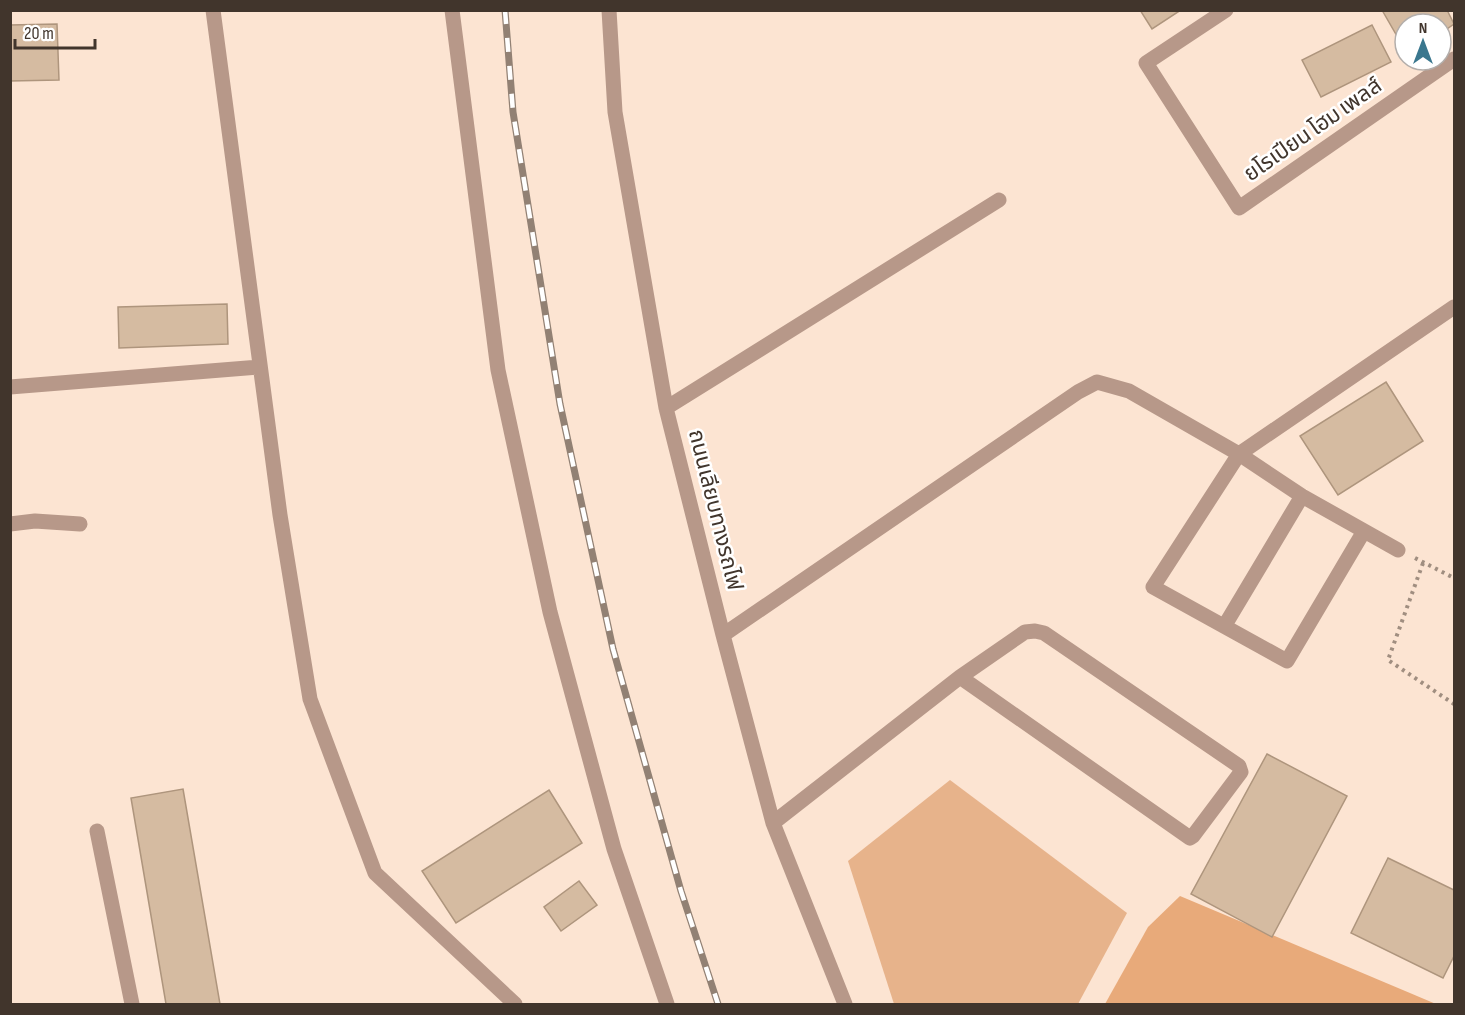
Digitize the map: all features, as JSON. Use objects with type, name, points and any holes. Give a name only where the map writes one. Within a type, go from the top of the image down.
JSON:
[{"type":"street","points":[[213,10],[280,515],[310,699],[375,873],[515,1005]]},
{"type":"street","points":[[452,10],[498,370],[550,612],[614,849],[667,1005]]},
{"type":"street","name":"ถนนเลียบทางรถไฟ","points":[[609,10],[615,112],[666,408],[773,823],[845,1005]]},
{"type":"street","name":"ยโรเปียน โฮม เพลส์","points":[[1226,10],[1146,63],[1239,208],[1455,59]]},
{"type":"street","points":[[666,408],[999,200]]},
{"type":"street","points":[[1364,531],[1287,661],[1153,586],[1239,454],[1455,307]]},
{"type":"street","points":[[10,387],[260,367]]},
{"type":"street","points":[[723,635],[1068,398],[1097,382],[1129,391],[1239,454],[1302,496],[1398,550]]},
{"type":"street","points":[[1225,625],[1302,496]]},
{"type":"street","points":[[10,524],[35,521],[80,524]]},
{"type":"street","points":[[773,823],[960,677],[1025,632],[1044,633],[1239,766],[1241,772],[1190,838],[960,677]]},
{"type":"street","points":[[97,831],[132,1005]]},
{"type":"path","points":[[1455,578],[1424,563],[1388,660],[1455,704]]},
{"type":"shaded area","points":[[950,780],[1127,913],[1078,1004],[894,1004],[848,861]]},
{"type":"shaded area","points":[[1180,896],[1436,1004],[1105,1004],[1148,927]]},
{"type":"building","points":[[1140,10],[1181,10],[1152,29]]},
{"type":"building","points":[[1382,10],[1447,10],[1448,12],[1393,12],[1393,29]]},
{"type":"building","points":[[57,24],[59,80],[10,81],[10,25]]},
{"type":"building","points":[[1372,25],[1391,62],[1321,97],[1302,60]]},
{"type":"building","points":[[227,304],[228,344],[119,348],[118,307]]},
{"type":"building","points":[[1386,382],[1423,441],[1338,495],[1300,436]]},
{"type":"building","points":[[1267,754],[1347,796],[1272,937],[1191,894]]},
{"type":"building","points":[[183,789],[220,1004],[166,1004],[131,798]]},
{"type":"building","points":[[549,790],[582,843],[456,923],[422,871]]},
{"type":"building","points":[[1388,858],[1454,890],[1454,956],[1443,978],[1351,933]]},
{"type":"building","points":[[579,881],[597,905],[561,931],[544,907]]},
{"type":"railway","points":[[505,10],[513,112],[560,404],[613,649],[681,891],[718,1004]]}]
